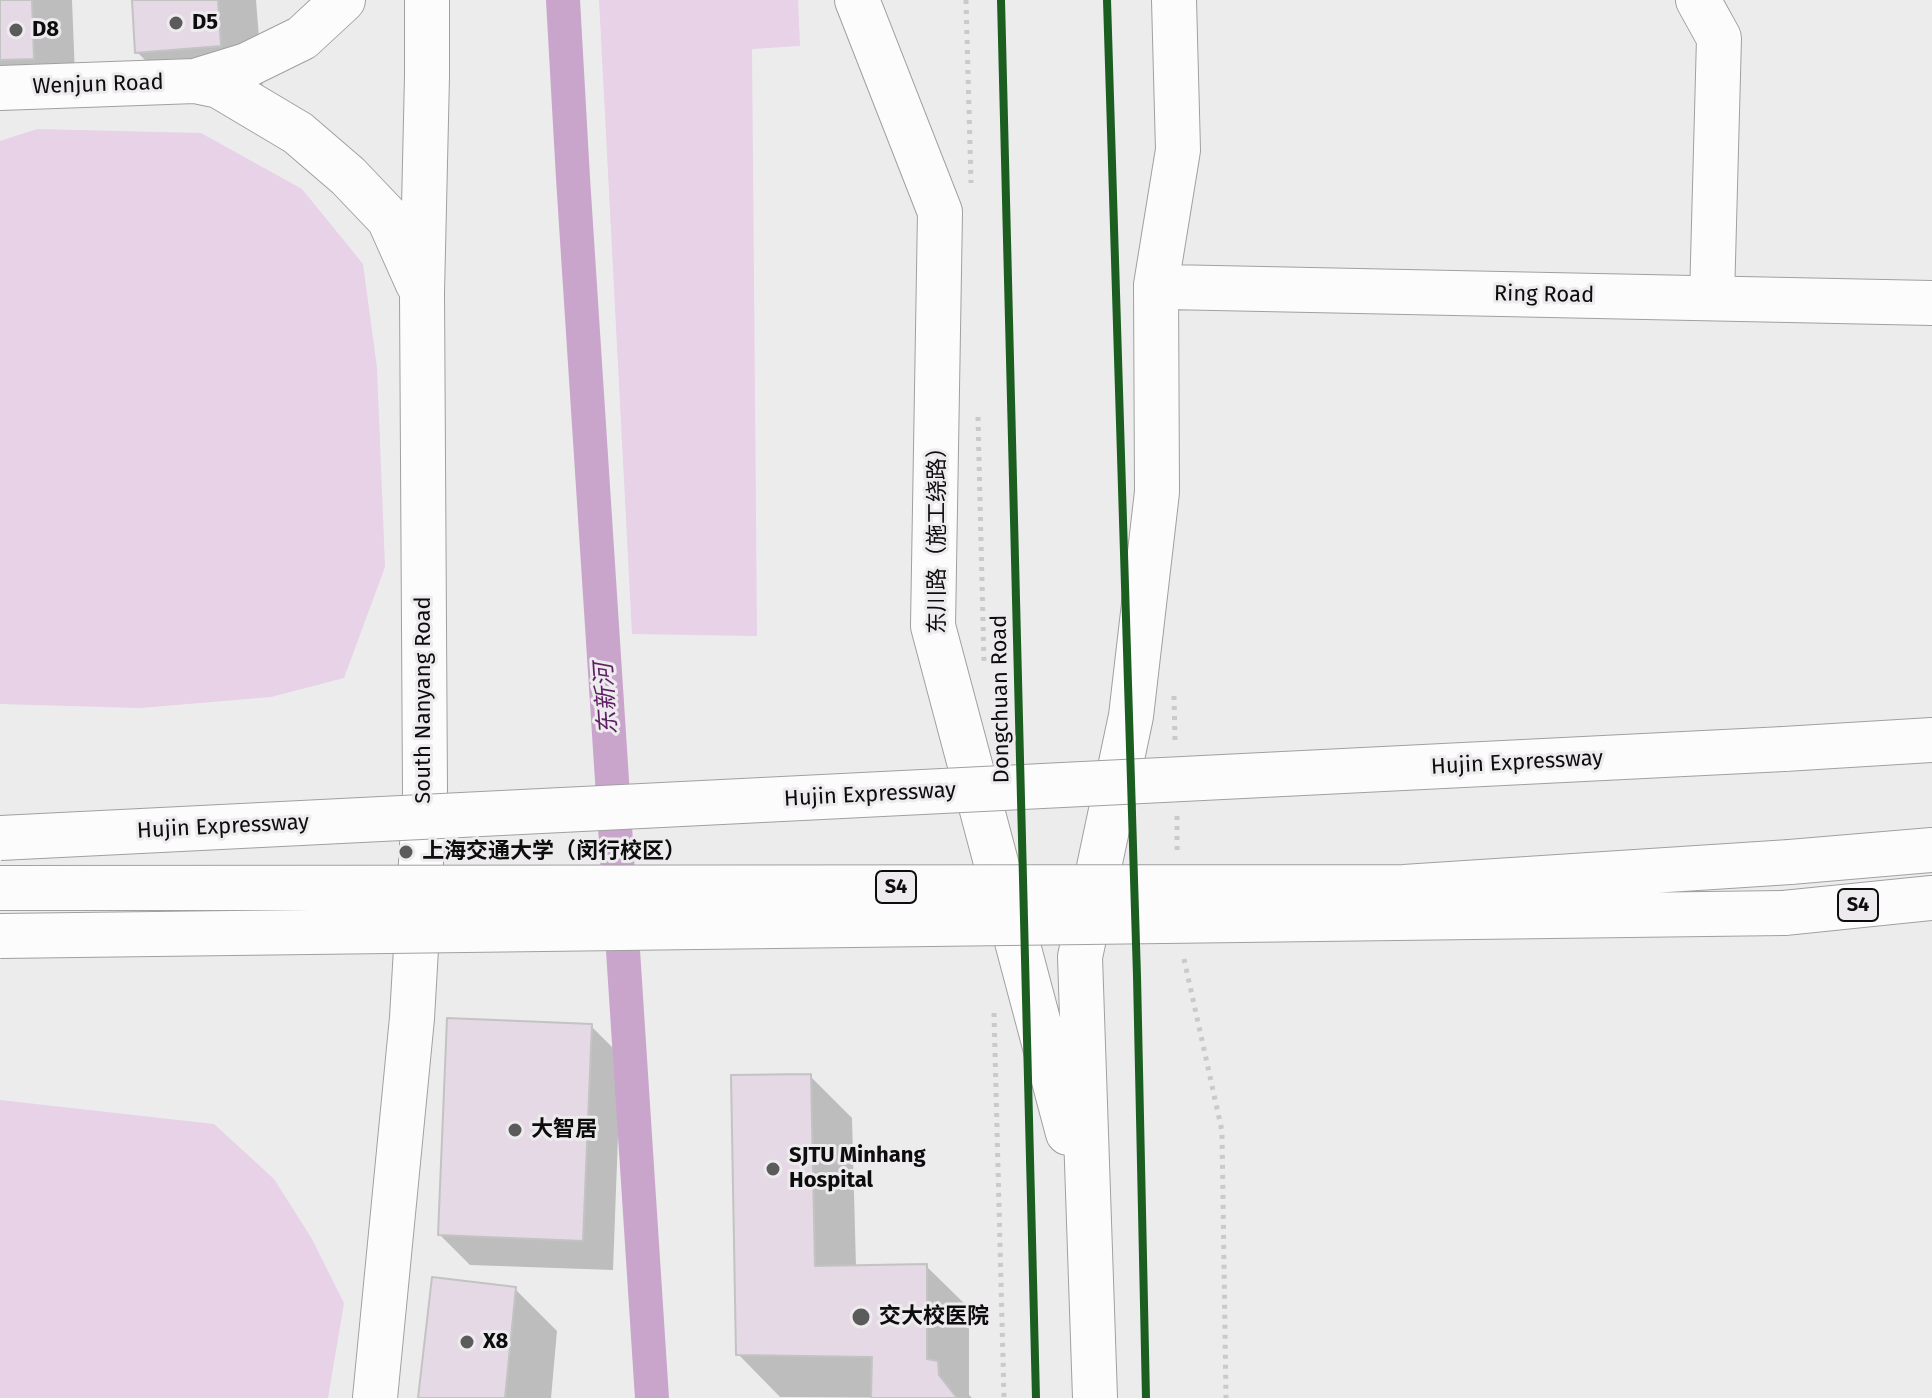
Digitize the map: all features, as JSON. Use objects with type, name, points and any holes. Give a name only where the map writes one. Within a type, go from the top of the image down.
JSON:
[{"type":"main road","name":"Wenjun Road","points":[[195,81],[247,65],[302,38],[343,0]]},
{"type":"main road","name":"South Nanyang Road","points":[[375,1398],[412,1018],[425,793],[422,293],[427,0]]},
{"type":"main road","name":"东川路（施工绕路）","points":[[857,0],[940,212],[933,626],[1089,1209]]},
{"type":"main road","points":[[1095,1398],[1080,957],[1131,716],[1157,492],[1156,285],[1178,150],[1174,0]]},
{"type":"main road","points":[[1698,0],[1719,38],[1712,298]]},
{"type":"main road","name":"Wenjun Road","points":[[0,88],[195,81],[219,86],[298,133],[348,176],[389,219],[422,293]]},
{"type":"main road","name":"Ring Road","points":[[1156,285],[1932,303]]},
{"type":"main road","name":"Hujin Expressway","points":[[0,838],[1932,740]]},
{"type":"main road","name":"S4","points":[[0,888],[1404,887],[1932,850]]},
{"type":"main road","name":"S4","points":[[0,936],[1784,913],[1932,898]]},
{"type":"path","points":[[1174,696],[1175,744]]},
{"type":"path","points":[[1176,807],[1177,854]]},
{"type":"path","points":[[1182,948],[1222,1131],[1226,1398]]},
{"type":"shaded area","points":[[599,0],[798,0],[800,46],[752,49],[757,636],[632,634]]},
{"type":"shaded area","points":[[37,129],[201,133],[302,189],[363,264],[377,368],[385,567],[344,678],[271,697],[140,708],[0,704],[0,141]]},
{"type":"shaded area","points":[[0,1100],[214,1124],[274,1179],[312,1239],[344,1303],[328,1398],[0,1398]]},
{"type":"building","name":"D8","points":[[0,0],[32,0],[34,59],[0,60]]},
{"type":"building","name":"D5","points":[[132,0],[218,0],[221,46],[135,53]]},
{"type":"building","name":"大智居","points":[[447,1018],[592,1024],[583,1241],[438,1235]]},
{"type":"building","name":"SJTU Minhang Hospital","points":[[811,1074],[815,1266],[927,1264],[927,1359],[938,1361],[939,1375],[957,1398],[871,1398],[872,1357],[736,1355],[731,1075]]},
{"type":"building","name":"X8","points":[[432,1277],[516,1287],[505,1398],[418,1398]]},
{"type":"waterway","name":"东新河","points":[[563,0],[652,1398]]},
{"type":"cycle path","name":"Dongchuan Road","points":[[1001,0],[1036,1398]]},
{"type":"cycle path","points":[[1107,0],[1137,976],[1146,1398]]},
{"type":"place","name":"D5","points":[[176,23]]},
{"type":"place","name":"D8","points":[[16,30]]},
{"type":"place","name":"上海交通大学（闵行校区）","points":[[406,852]]},
{"type":"place","name":"大智居","points":[[515,1130]]},
{"type":"place","name":"SJTU Minhang Hospital","points":[[773,1169]]},
{"type":"place","name":"交大校医院","points":[[861,1317]]},
{"type":"place","name":"X8","points":[[467,1342]]}]
